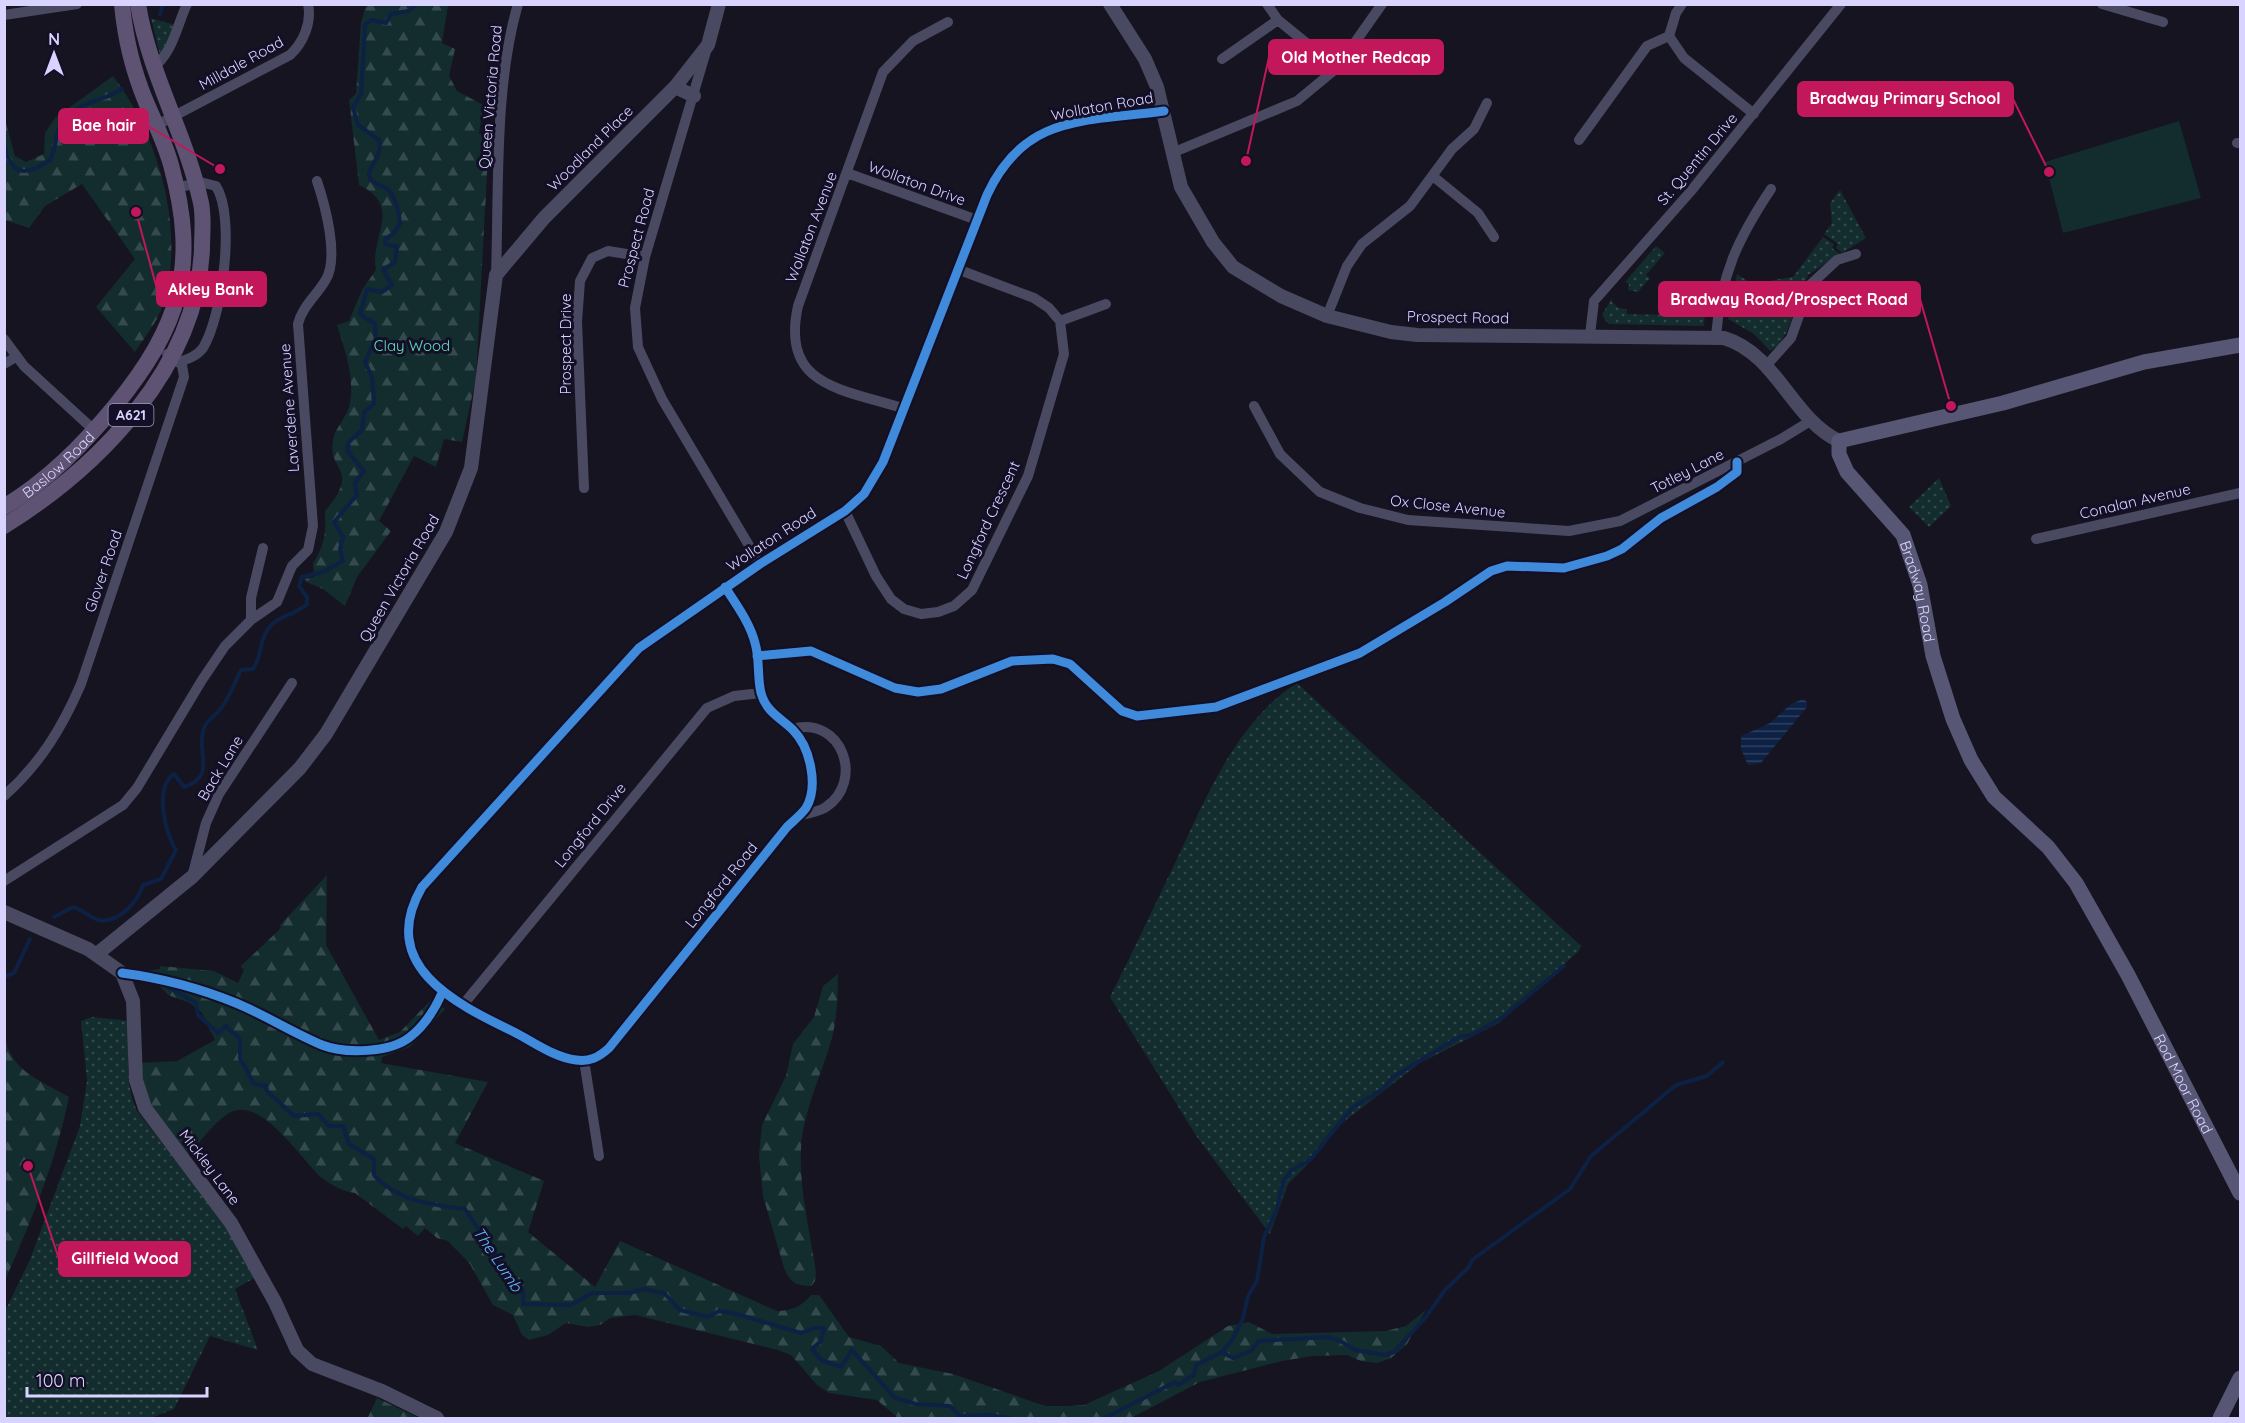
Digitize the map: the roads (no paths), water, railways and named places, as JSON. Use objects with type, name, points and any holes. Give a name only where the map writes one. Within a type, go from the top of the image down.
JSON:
[{"type":"main road","name":"Baslow Road","points":[[4,507],[50,476],[95,431],[140,375],[170,355],[170,322],[183,274],[184,239],[177,187],[158,125],[136,75],[122,4]]},
{"type":"main road","name":"A621","points":[[4,526],[52,495],[96,454],[138,405],[189,320],[201,266],[201,206],[196,183],[174,116],[153,68],[138,4]]},
{"type":"main road","points":[[1839,441],[2019,399],[2144,362],[2241,345]]},
{"type":"main road","name":"Bradway Road","points":[[1839,441],[1839,454],[1847,472],[1903,535],[1920,585],[1932,656],[1953,719],[1971,760],[1994,797],[2048,847],[2069,872],[2128,975]]},
{"type":"main road","name":"Rod Moor Road","points":[[2128,975],[2241,1193]]},
{"type":"main road","points":[[2220,1419],[2241,1378]]},
{"type":"street","points":[[4,15],[77,4]]},
{"type":"street","points":[[153,68],[171,49],[187,4]]},
{"type":"street","name":"Milldale Road","points":[[158,125],[290,55],[303,37],[309,15],[308,4]]},
{"type":"street","name":"Queen Victoria Road","points":[[97,954],[192,877],[292,777],[313,751],[354,691],[446,532],[471,468],[496,275],[501,127],[510,32],[518,4]]},
{"type":"street","name":"Prospect Road","points":[[719,4],[694,96],[645,257],[635,308],[638,347],[662,399],[760,564]]},
{"type":"street","name":"Prospect Road","points":[[1110,4],[1145,59],[1164,111],[1181,187],[1199,220],[1233,267],[1281,296],[1327,316],[1391,332],[1418,335],[1716,336],[1742,345],[1766,366],[1821,430],[1839,441]]},
{"type":"street","points":[[1267,4],[1278,20],[1337,68]]},
{"type":"street","points":[[1172,153],[1297,101],[1337,68],[1382,4]]},
{"type":"street","points":[[1682,4],[1676,13],[1670,36],[1684,58],[1754,114]]},
{"type":"street","name":"St. Quentin Drive","points":[[1590,335],[1594,301],[1658,230],[1841,4]]},
{"type":"street","points":[[2102,4],[2163,22]]},
{"type":"street","points":[[1222,59],[1278,20]]},
{"type":"street","name":"Wollaton Avenue","points":[[905,409],[816,379],[805,368],[795,350],[792,330],[798,306],[883,72],[913,41],[948,22]]},
{"type":"street","points":[[1579,140],[1647,46],[1670,36]]},
{"type":"street","name":"Woodland Place","points":[[496,275],[544,218],[675,87],[708,45]]},
{"type":"street","points":[[675,87],[694,96]]},
{"type":"street","points":[[1327,316],[1347,266],[1362,244],[1410,206],[1434,177],[1452,149],[1474,129],[1486,103]]},
{"type":"street","name":"Wollaton Road","points":[[462,1006],[442,993],[417,963],[409,948],[408,921],[412,903],[422,886],[639,648],[725,587],[845,511],[864,494],[874,479],[905,409],[977,220],[999,170],[1014,152],[1037,134],[1065,125],[1164,111]]},
{"type":"street","name":"Wollaton Drive","points":[[847,173],[977,220]]},
{"type":"street","points":[[1434,177],[1478,213],[1494,237]]},
{"type":"street","name":"Laverdene Avenue","points":[[4,881],[123,805],[137,788],[225,646],[251,620],[277,602],[292,566],[308,550],[313,535],[298,324],[300,315],[331,271],[326,207],[317,181]]},
{"type":"street","points":[[177,187],[196,183]]},
{"type":"street","name":"Baslow Road","points":[[170,355],[195,356],[202,348],[215,314],[225,260],[226,234],[220,192],[216,186],[196,183]]},
{"type":"street","points":[[1716,336],[1720,297],[1732,254],[1746,226],[1770,189]]},
{"type":"street","name":"Prospect Drive","points":[[584,488],[577,322],[580,281],[592,258],[608,251],[645,257]]},
{"type":"street","points":[[1766,366],[1791,338],[1810,285],[1837,260],[1856,254]]},
{"type":"street","points":[[957,269],[1034,298],[1049,308],[1060,321],[1106,304]]},
{"type":"street","name":"Longford Crescent","points":[[845,511],[876,576],[891,599],[904,609],[921,614],[938,612],[954,606],[972,590],[1028,476],[1064,354],[1060,321]]},
{"type":"street","points":[[4,339],[16,357],[95,431]]},
{"type":"street","name":"Glover Road","points":[[4,796],[28,774],[51,743],[68,714],[81,684],[182,384],[184,370],[170,355]]},
{"type":"street","points":[[4,364],[16,357]]},
{"type":"street","name":"Ox Close Avenue","points":[[1254,414],[1280,454],[1320,492],[1360,508],[1408,520],[1569,531]]},
{"type":"street","name":"Totley Lane","points":[[1569,531],[1620,521],[1764,448],[1812,420]]},
{"type":"street","name":"Conalan Avenue","points":[[2036,539],[2241,493]]},
{"type":"street","points":[[251,620],[251,598],[263,548]]},
{"type":"street","name":"Longford Road","points":[[584,1060],[601,1056],[609,1048],[779,836],[799,816],[810,798],[811,783],[807,752],[802,741],[792,729],[771,713],[761,693],[755,643],[725,587]]},
{"type":"street","name":"Back Lane","points":[[192,877],[206,823],[219,794],[291,682]]},
{"type":"street","name":"Longford Drive","points":[[462,1006],[707,708],[734,696],[761,693]]},
{"type":"street","name":"Longford Road","points":[[792,729],[805,725],[818,727],[830,734],[838,741],[845,760],[844,780],[833,801],[826,807],[799,816]]},
{"type":"street","name":"Mickley Lane","points":[[4,912],[97,954],[122,973],[130,990],[136,1080],[145,1108],[231,1222],[279,1309],[297,1350],[312,1364],[382,1391],[437,1419]]},
{"type":"street","points":[[462,1006],[568,1059],[584,1060],[599,1156]]},
{"type":"water","points":[[1803,699],[1807,702],[1807,707],[1761,763],[1748,765],[1741,749],[1741,736],[1770,723],[1791,704]]},
{"type":"waterway","points":[[160,14],[163,4]]},
{"type":"waterway","points":[[54,917],[73,907],[98,920],[113,918],[132,904],[143,885],[161,879],[176,850],[168,833],[163,811],[164,789],[168,781],[174,774],[184,787],[200,776],[203,770],[204,728],[225,703],[241,670],[253,669],[263,639],[272,624],[307,604],[307,597],[299,586],[302,577],[323,572],[343,561],[340,549],[343,537],[334,522],[357,495],[355,483],[364,471],[347,451],[349,442],[362,430],[364,412],[374,404],[372,377],[365,362],[376,338],[375,324],[360,314],[367,289],[382,292],[392,285],[383,270],[395,262],[397,247],[385,244],[385,239],[393,234],[400,224],[393,196],[387,189],[371,180],[369,175],[379,152],[379,140],[358,125],[353,107],[361,94],[365,25],[371,20],[386,23],[391,14],[408,11],[417,4]]},
{"type":"waterway","points":[[4,144],[10,162],[20,170],[26,171],[41,166],[50,160],[59,128],[73,111],[122,89]]},
{"type":"waterway","points":[[4,977],[14,973],[30,939]]},
{"type":"waterway","points":[[1105,1418],[1175,1382],[1178,1385],[1194,1375],[1196,1365],[1222,1352],[1233,1339],[1243,1318],[1248,1296],[1257,1281],[1264,1237],[1277,1209],[1283,1182],[1292,1170],[1310,1160],[1352,1108],[1383,1089],[1393,1077],[1459,1037],[1472,1035],[1503,1017],[1564,966]]},
{"type":"waterway","name":"The Lumb","points":[[161,983],[196,1003],[198,1015],[218,1033],[226,1026],[240,1039],[240,1058],[254,1084],[266,1086],[267,1091],[294,1116],[318,1114],[329,1126],[343,1126],[349,1144],[374,1159],[374,1175],[383,1184],[393,1191],[416,1200],[465,1209],[518,1289],[523,1290],[523,1304],[571,1305],[592,1293],[629,1293],[644,1289],[664,1293],[680,1310],[708,1317],[719,1311],[733,1313],[801,1333],[814,1328],[824,1328],[821,1341],[812,1349],[821,1360],[841,1367],[852,1350],[895,1398],[916,1404],[950,1406],[960,1416],[990,1415],[1009,1418]]},
{"type":"waterway","points":[[1222,1352],[1233,1358],[1251,1351],[1259,1341],[1329,1337],[1355,1350],[1385,1355],[1394,1352],[1426,1317],[1445,1290],[1469,1267],[1472,1260],[1570,1189],[1591,1156],[1676,1085],[1707,1076],[1723,1062]]},
{"type":"place","name":"Old Mother Redcap","points":[[1246,161]]},
{"type":"place","name":"Bae hair","points":[[220,169]]},
{"type":"place","name":"Bradway Primary School","points":[[2049,172]]},
{"type":"place","name":"Akley Bank","points":[[136,212]]},
{"type":"place","name":"Bradway Road/Prospect Road","points":[[1951,406]]},
{"type":"place","name":"Gillfield Wood","points":[[28,1166]]},
{"type":"park label","name":"Clay Wood","points":[[412,345]]}]
